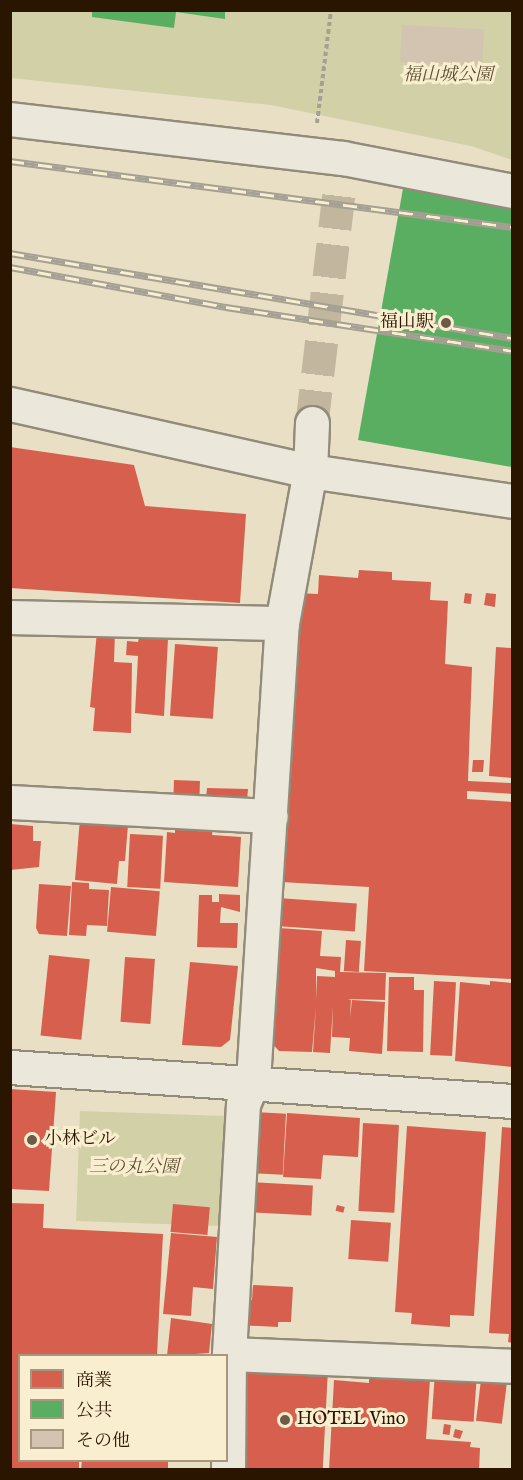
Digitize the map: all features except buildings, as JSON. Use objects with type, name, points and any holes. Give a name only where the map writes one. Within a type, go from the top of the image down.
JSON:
[{"type":"street","points":[[10,119],[513,191]]},
{"type":"street","points":[[10,404],[310,471],[513,501]]},
{"type":"street","points":[[228,1470],[229,1354],[243,1104],[253,1081],[282,623],[310,471],[312,423]]},
{"type":"street","points":[[10,616],[282,623]]},
{"type":"street","points":[[10,802],[271,816]]},
{"type":"street","points":[[10,1067],[253,1081],[513,1101]]},
{"type":"street","points":[[229,1354],[513,1366]]},
{"type":"path","points":[[331,10],[332,165]]},
{"type":"green space","name":"福山城公園","points":[[10,11],[512,11],[512,160],[471,146],[271,105],[11,78]]},
{"type":"green space","name":"三の丸公園","points":[[80,1111],[225,1116],[221,1226],[76,1221]]},
{"type":"tunnel","points":[[312,423],[340,183]]},
{"type":"railway","points":[[10,161],[512,227]]},
{"type":"railway","points":[[10,253],[512,338]]},
{"type":"railway","points":[[10,267],[226,307],[512,351]]},
{"type":"place","name":"福山駅","points":[[446,323]]},
{"type":"place","name":"小林ビル","points":[[32,1140]]},
{"type":"place","name":"HOTEL Vino","points":[[285,1420]]}]
